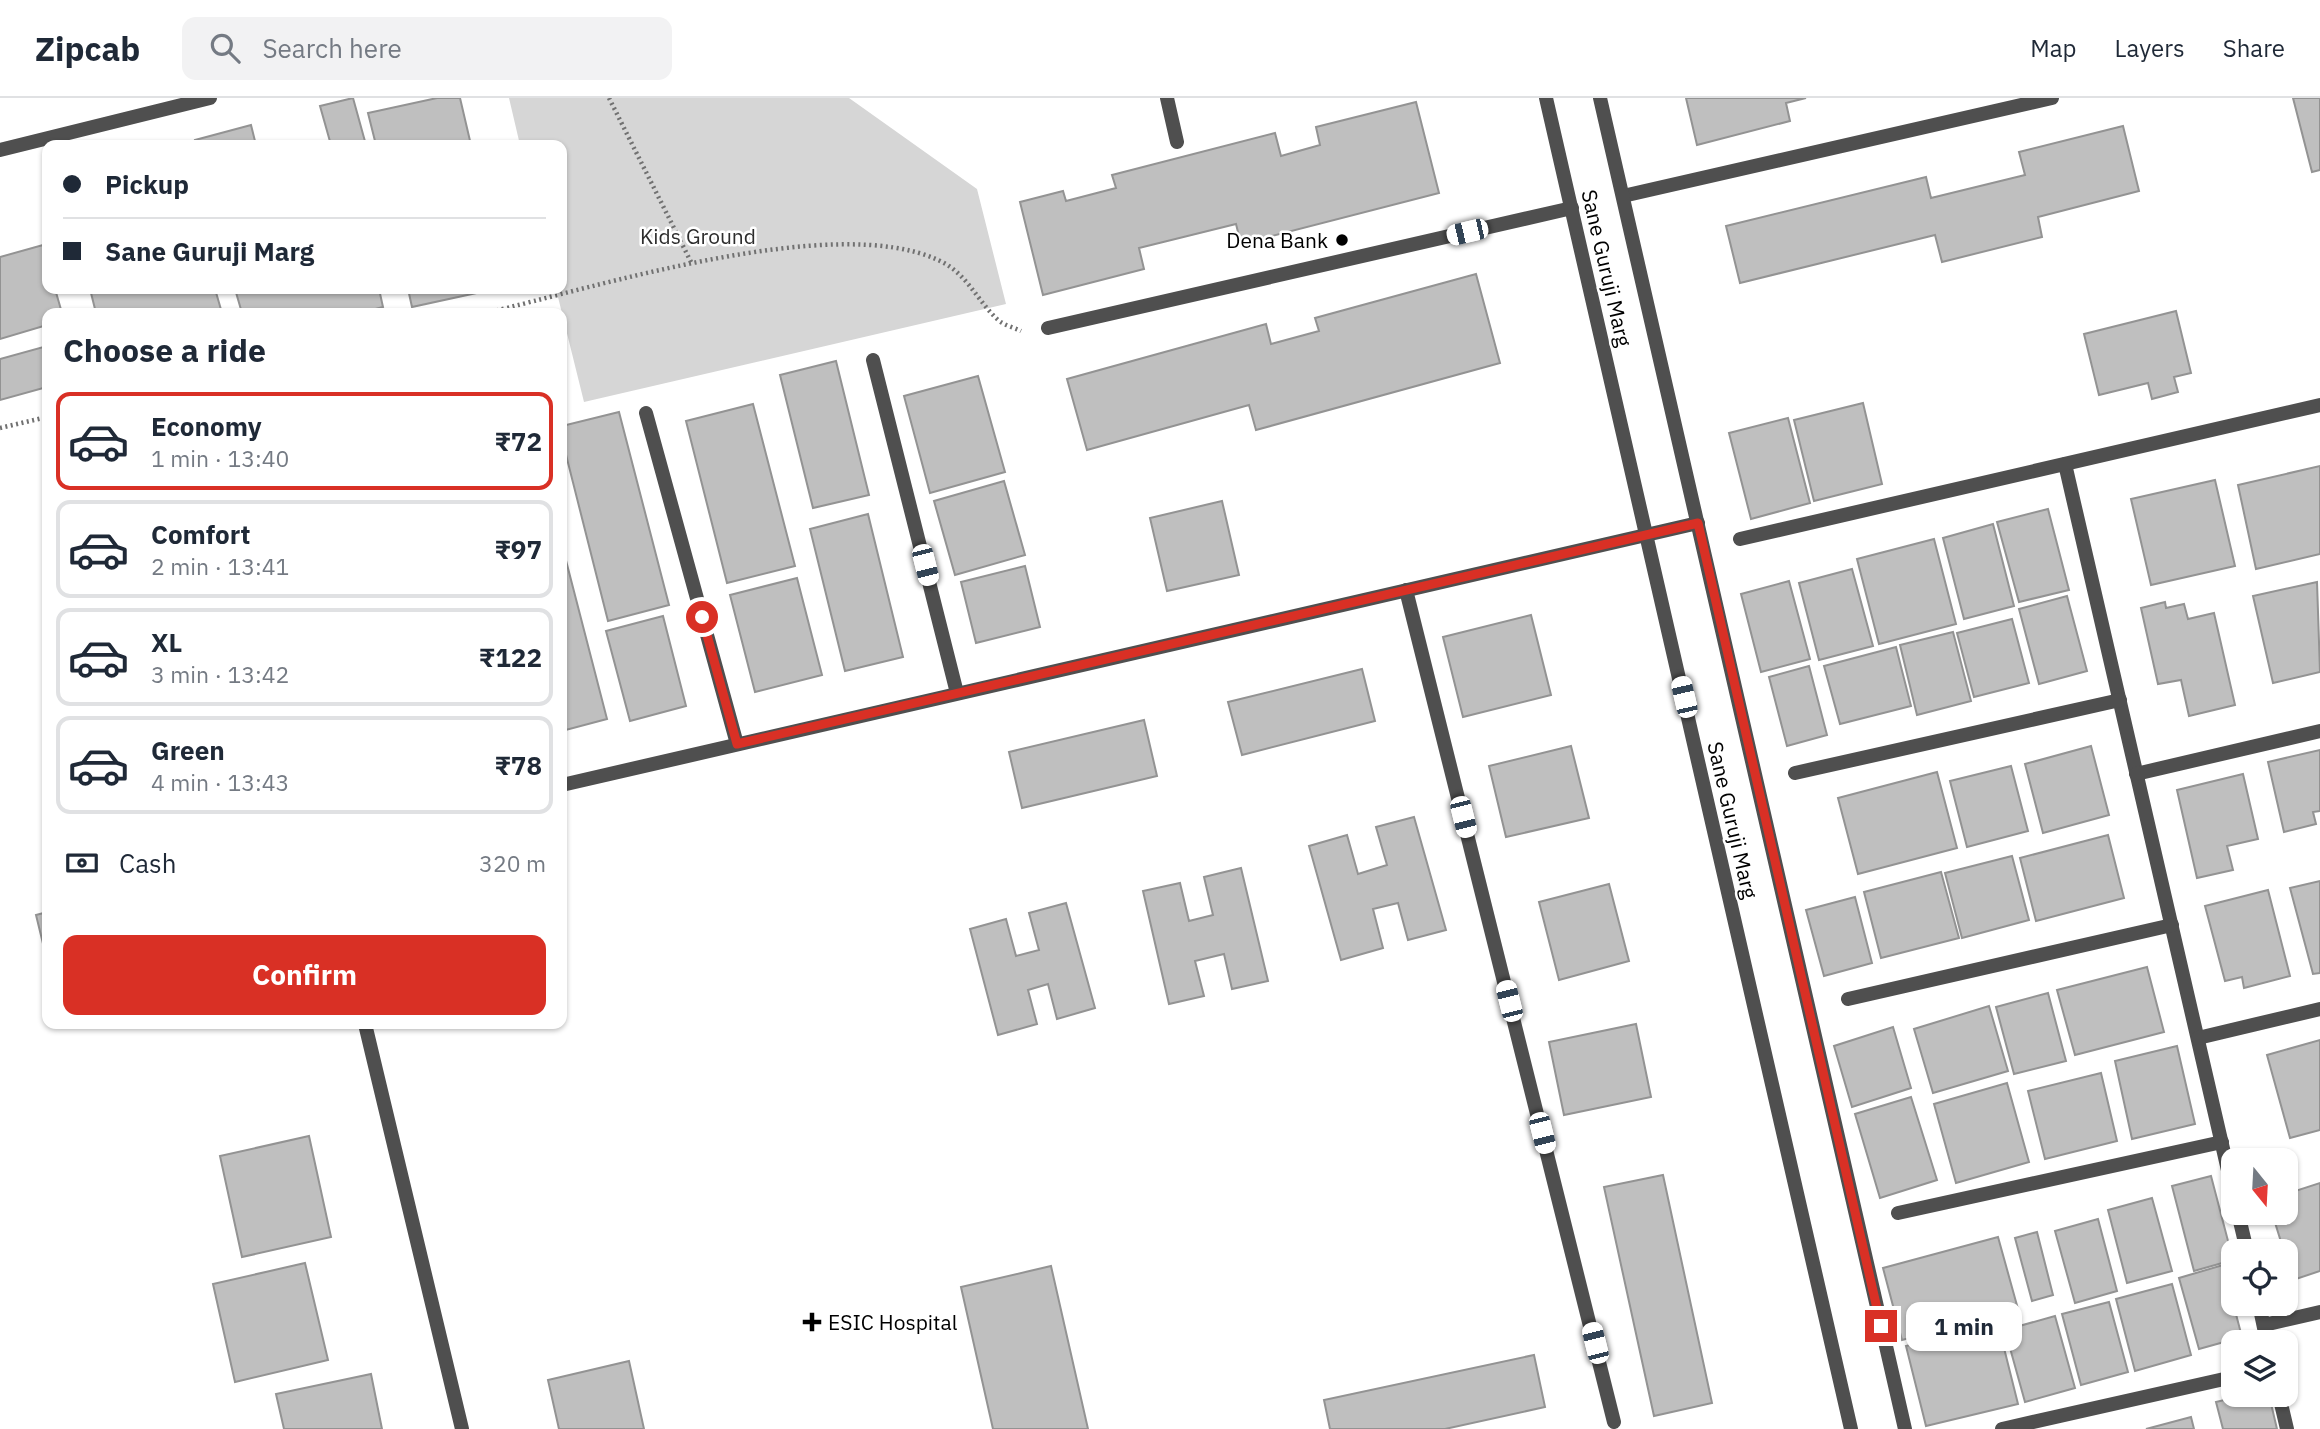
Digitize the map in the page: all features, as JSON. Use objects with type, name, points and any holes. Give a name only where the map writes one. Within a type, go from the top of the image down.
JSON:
[{"type":"street","points":[[0,150],[210,98]]},
{"type":"street","points":[[1167,98],[1177,142]]},
{"type":"street","name":"Sane Guruji Marg","points":[[1546,98],[1851,1429]]},
{"type":"street","name":"Sane Guruji Marg","points":[[1600,98],[1905,1429]]},
{"type":"street","points":[[1623,197],[2052,98]]},
{"type":"street","points":[[1048,328],[1572,208]]},
{"type":"street","points":[[873,360],[957,693]]},
{"type":"street","points":[[1740,539],[2320,405]]},
{"type":"street","points":[[646,413],[737,744]]},
{"type":"street","points":[[2065,464],[2223,1148]]},
{"type":"street","points":[[567,784],[1698,523]]},
{"type":"street","points":[[1406,590],[1614,1422]]},
{"type":"street","points":[[1795,773],[2120,700]]},
{"type":"street","points":[[2136,774],[2320,731]]},
{"type":"street","points":[[1848,999],[2172,925]]},
{"type":"street","points":[[2197,1038],[2320,1009]]},
{"type":"street","points":[[366,1029],[462,1429]]},
{"type":"street","points":[[1898,1213],[2222,1142]]},
{"type":"street","points":[[2264,1325],[2320,1312]]},
{"type":"street","points":[[2262,1316],[2265,1330]]},
{"type":"street","points":[[2002,1429],[2221,1380]]},
{"type":"street","points":[[2282,1407],[2287,1429]]},
{"type":"path","points":[[609,98],[692,264]]},
{"type":"path","points":[[567,294],[692,264],[776,248],[856,243],[911,250],[940,260],[962,276],[999,321],[1022,331],[1048,328]]},
{"type":"path","points":[[507,308],[566,294]]},
{"type":"path","points":[[0,428],[42,418]]},
{"type":"green space","name":"Kids Ground","points":[[509,98],[849,98],[977,189],[1006,304],[584,402],[567,333],[567,308],[561,308],[557,294],[567,294],[567,140],[519,140]]},
{"type":"building","points":[[353,98],[365,140],[330,140],[320,106]]},
{"type":"building","points":[[437,98],[460,98],[470,140],[375,140],[368,113]]},
{"type":"building","points":[[1686,98],[1806,98],[1786,103],[1790,121],[1697,145]]},
{"type":"building","points":[[2293,98],[2320,98],[2320,170],[2312,172]]},
{"type":"building","points":[[1416,102],[1439,193],[1241,244],[1236,224],[1139,248],[1144,269],[1043,295],[1020,202],[1063,191],[1066,201],[1116,188],[1112,175],[1275,133],[1281,156],[1320,145],[1316,127]]},
{"type":"building","points":[[251,125],[255,140],[195,140]]},
{"type":"building","points":[[2123,126],[2139,191],[2038,217],[2042,237],[1942,262],[1935,235],[1740,283],[1726,226],[1926,177],[1931,198],[2025,175],[2019,152]]},
{"type":"building","points":[[42,245],[42,294],[56,294],[61,308],[42,308],[42,326],[0,339],[0,257]]},
{"type":"building","points":[[1476,274],[1500,363],[1256,430],[1249,405],[1087,450],[1067,379],[1266,324],[1271,344],[1319,331],[1315,318]]},
{"type":"building","points":[[91,294],[216,294],[221,308],[95,308]]},
{"type":"building","points":[[236,294],[380,294],[383,307],[379,308],[241,308]]},
{"type":"building","points":[[409,294],[472,294],[412,307]]},
{"type":"building","points":[[2176,311],[2191,373],[2174,377],[2178,392],[2152,399],[2148,383],[2099,395],[2084,334]]},
{"type":"building","points":[[42,347],[42,388],[0,400],[0,359]]},
{"type":"building","points":[[836,361],[869,495],[813,508],[780,375]]},
{"type":"building","points":[[978,376],[1005,472],[930,493],[904,396]]},
{"type":"building","points":[[1863,403],[1882,484],[1814,501],[1794,420]]},
{"type":"building","points":[[753,404],[795,566],[727,583],[686,421]]},
{"type":"building","points":[[619,412],[669,605],[608,621],[567,459],[567,425]]},
{"type":"building","points":[[1788,418],[1810,503],[1751,519],[1729,433]]},
{"type":"building","points":[[2320,466],[2320,554],[2256,569],[2238,485]]},
{"type":"building","points":[[2215,480],[2235,566],[2151,585],[2131,499]]},
{"type":"building","points":[[1004,481],[1025,555],[955,575],[934,501]]},
{"type":"building","points":[[1222,501],[1239,575],[1167,591],[1150,518]]},
{"type":"building","points":[[2048,509],[2069,590],[2019,602],[1997,522]]},
{"type":"building","points":[[868,514],[903,657],[845,671],[810,529]]},
{"type":"building","points":[[1993,524],[2014,606],[1964,619],[1943,538]]},
{"type":"building","points":[[1934,539],[1956,624],[1879,644],[1857,559]]},
{"type":"building","points":[[567,564],[607,719],[567,730]]},
{"type":"building","points":[[1025,566],[1040,627],[976,643],[961,582]]},
{"type":"building","points":[[1852,569],[1873,646],[1819,660],[1799,583]]},
{"type":"building","points":[[797,578],[822,675],[755,692],[730,595]]},
{"type":"building","points":[[1789,581],[1810,659],[1761,672],[1741,594]]},
{"type":"building","points":[[2317,582],[2320,672],[2273,683],[2253,596]]},
{"type":"building","points":[[2067,596],[2087,671],[2039,684],[2019,609]]},
{"type":"building","points":[[2165,602],[2166,608],[2184,604],[2188,619],[2214,613],[2235,705],[2189,716],[2181,680],[2158,684],[2141,608]]},
{"type":"building","points":[[1531,615],[1551,695],[1463,717],[1443,637]]},
{"type":"building","points":[[663,616],[686,706],[630,721],[606,631]]},
{"type":"building","points":[[2012,619],[2029,683],[1974,697],[1957,633]]},
{"type":"building","points":[[1953,632],[1971,701],[1917,715],[1900,645]]},
{"type":"building","points":[[1896,647],[1911,706],[1840,724],[1824,666]]},
{"type":"building","points":[[1809,666],[1827,735],[1787,746],[1769,677]]},
{"type":"building","points":[[1362,669],[1375,721],[1242,755],[1228,702]]},
{"type":"building","points":[[1144,720],[1157,776],[1022,808],[1009,752]]},
{"type":"building","points":[[1571,746],[1589,818],[1506,837],[1489,766]]},
{"type":"building","points":[[2091,746],[2109,815],[2043,833],[2025,764]]},
{"type":"building","points":[[2320,750],[2320,811],[2313,812],[2316,824],[2284,832],[2268,762]]},
{"type":"building","points":[[2011,766],[2028,831],[1967,847],[1950,781]]},
{"type":"building","points":[[1937,772],[1957,848],[1858,874],[1838,798]]},
{"type":"building","points":[[2243,774],[2258,839],[2227,846],[2233,870],[2197,878],[2177,790]]},
{"type":"building","points":[[1414,817],[1446,930],[1408,940],[1398,903],[1373,909],[1383,948],[1341,960],[1309,846],[1347,835],[1358,874],[1387,865],[1376,827]]},
{"type":"building","points":[[2108,835],[2124,898],[2036,921],[2020,858]]},
{"type":"building","points":[[2012,856],[2029,920],[1962,938],[1945,873]]},
{"type":"building","points":[[1241,868],[1268,981],[1232,989],[1224,954],[1195,961],[1204,996],[1169,1004],[1143,891],[1180,883],[1189,921],[1213,915],[1204,877]]},
{"type":"building","points":[[1941,872],[1959,938],[1881,958],[1864,892]]},
{"type":"building","points":[[2320,881],[2320,973],[2313,974],[2290,888]]},
{"type":"building","points":[[1609,884],[1629,961],[1559,980],[1539,902]]},
{"type":"building","points":[[2268,890],[2290,976],[2244,988],[2242,977],[2225,981],[2205,906]]},
{"type":"building","points":[[1855,897],[1872,963],[1824,976],[1806,910]]},
{"type":"building","points":[[1066,903],[1095,1008],[1057,1019],[1048,984],[1028,990],[1037,1024],[998,1035],[970,929],[1006,919],[1016,956],[1039,950],[1029,913]]},
{"type":"building","points":[[42,913],[42,940],[36,915]]},
{"type":"building","points":[[2147,967],[2164,1032],[2075,1055],[2057,990]]},
{"type":"building","points":[[2048,993],[2066,1061],[2014,1074],[1996,1007]]},
{"type":"building","points":[[1989,1006],[2008,1071],[1933,1093],[1914,1029]]},
{"type":"building","points":[[1636,1024],[1651,1097],[1564,1115],[1549,1042]]},
{"type":"building","points":[[1893,1027],[1911,1088],[1852,1107],[1834,1046]]},
{"type":"building","points":[[2320,1040],[2320,1130],[2290,1138],[2267,1055]]},
{"type":"building","points":[[2177,1046],[2195,1124],[2132,1139],[2115,1061]]},
{"type":"building","points":[[2101,1073],[2117,1141],[2045,1159],[2028,1091]]},
{"type":"building","points":[[2007,1083],[2029,1162],[1956,1183],[1934,1104]]},
{"type":"building","points":[[1911,1097],[1937,1180],[1880,1198],[1855,1114]]},
{"type":"building","points":[[309,1136],[331,1237],[242,1257],[220,1156]]},
{"type":"building","points":[[1663,1175],[1712,1403],[1654,1416],[1604,1187]]},
{"type":"building","points":[[2211,1176],[2221,1214],[2221,1225],[2224,1225],[2228,1239],[2221,1239],[2221,1263],[2194,1271],[2172,1186]]},
{"type":"building","points":[[2320,1183],[2320,1271],[2298,1278],[2298,1239],[2280,1239],[2276,1225],[2298,1225],[2298,1190]]},
{"type":"building","points":[[2152,1198],[2172,1271],[2127,1283],[2108,1210]]},
{"type":"building","points":[[2098,1219],[2117,1291],[2075,1303],[2055,1231]]},
{"type":"building","points":[[2037,1232],[2053,1295],[2032,1301],[2015,1238]]},
{"type":"building","points":[[1998,1237],[2018,1309],[1902,1340],[1883,1268]]},
{"type":"building","points":[[305,1263],[328,1360],[235,1382],[213,1284]]},
{"type":"building","points":[[1051,1266],[1088,1429],[993,1429],[961,1287]]},
{"type":"building","points":[[2221,1266],[2221,1316],[2236,1316],[2240,1330],[2221,1330],[2221,1343],[2199,1349],[2179,1278]]},
{"type":"building","points":[[2172,1284],[2191,1355],[2135,1371],[2116,1299]]},
{"type":"building","points":[[2109,1302],[2128,1372],[2081,1385],[2062,1314]]},
{"type":"building","points":[[2055,1316],[2075,1388],[2025,1402],[2005,1330]]},
{"type":"building","points":[[1998,1324],[2018,1404],[1926,1426],[1906,1346]]},
{"type":"building","points":[[1534,1355],[1545,1407],[1445,1429],[1330,1429],[1324,1400]]},
{"type":"building","points":[[629,1361],[644,1429],[559,1429],[548,1380]]},
{"type":"building","points":[[371,1374],[382,1429],[284,1429],[276,1394]]},
{"type":"building","points":[[2221,1401],[2221,1407],[2272,1407],[2277,1429],[2223,1429],[2216,1402]]},
{"type":"building","points":[[2191,1417],[2194,1429],[2146,1429]]},
{"type":"place","name":"Dena Bank","points":[[1342,240]]},
{"type":"place","name":"ESIC Hospital","points":[[812,1322]]},
{"type":"route","points":[[702,617],[737,744],[1698,523],[1881,1326]]}]
